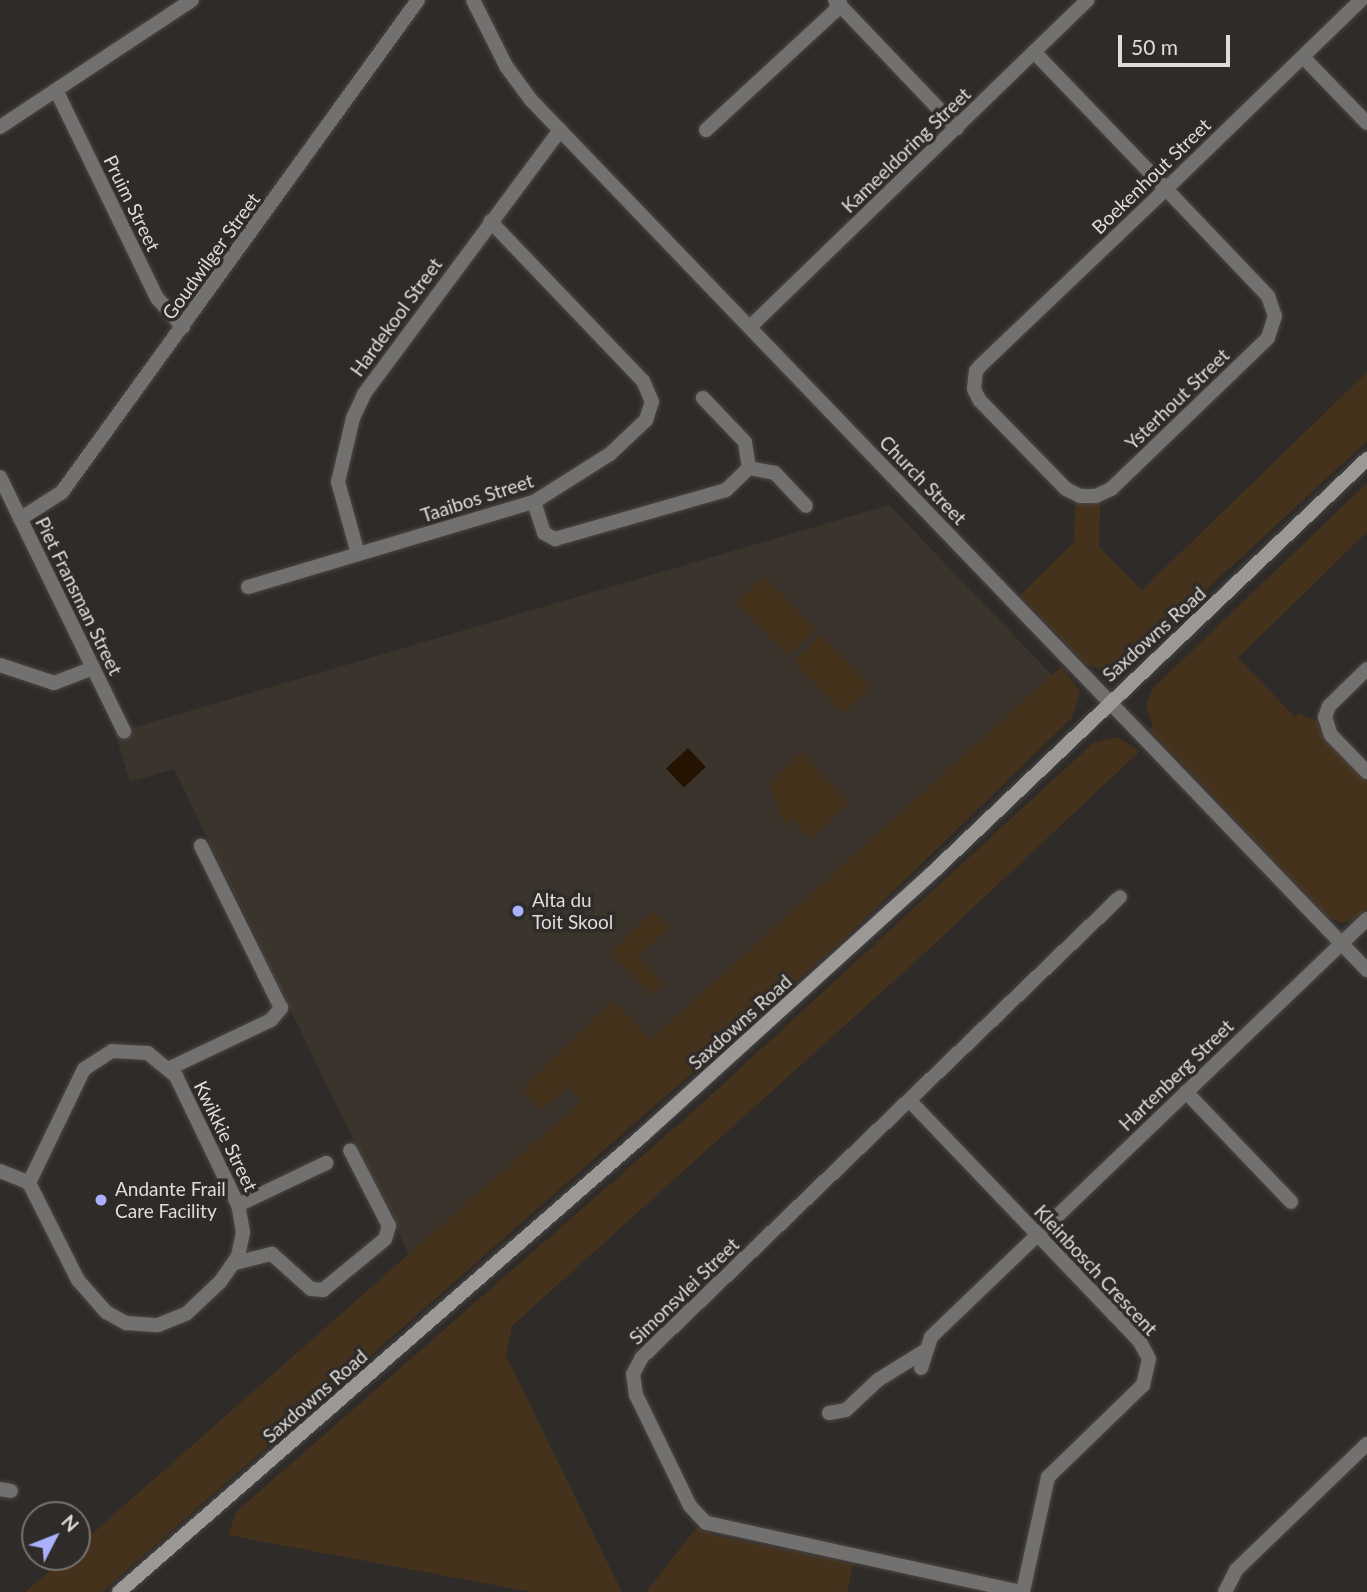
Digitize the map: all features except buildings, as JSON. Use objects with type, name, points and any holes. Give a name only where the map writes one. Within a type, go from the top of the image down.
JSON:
[{"type":"street","points":[[0,127],[192,0]]},
{"type":"street","name":"Goudwilger Street","points":[[20,519],[62,492],[418,0]]},
{"type":"street","name":"Church Street","points":[[473,0],[513,77],[560,130],[1367,970]]},
{"type":"street","name":"Kameeldoring Street","points":[[750,327],[1088,0]]},
{"type":"street","name":"Boekenhout Street","points":[[973,383],[980,366],[1362,0]]},
{"type":"street","points":[[706,130],[814,31],[837,1],[957,128]]},
{"type":"street","points":[[1034,52],[1166,189]]},
{"type":"street","points":[[1303,57],[1367,124]]},
{"type":"street","name":"Pruim Street","points":[[55,90],[157,298],[183,327]]},
{"type":"street","name":"Hardekool Street","points":[[358,554],[338,482],[353,418],[364,394],[560,130]]},
{"type":"street","name":"Ysterhout Street","points":[[973,383],[981,401],[1066,489],[1080,496],[1096,496],[1111,489],[1268,338],[1275,316],[1268,296],[1166,189]]},
{"type":"street","name":"Taaibos Street","points":[[248,587],[534,502],[610,454],[646,420],[652,402],[643,381],[490,221]]},
{"type":"street","points":[[703,398],[745,442],[749,468]]},
{"type":"street","name":"Saxdowns Road","points":[[119,1592],[642,1136],[932,873],[1109,701],[1367,458]]},
{"type":"street","points":[[534,502],[544,533],[560,539],[726,490],[749,468]]},
{"type":"street","points":[[749,468],[775,473],[806,506]]},
{"type":"street","name":"Piet Fransman Street","points":[[0,477],[124,731]]},
{"type":"street","points":[[0,666],[54,683],[93,668]]},
{"type":"street","points":[[1367,669],[1329,706],[1325,717],[1331,735],[1367,772]]},
{"type":"street","points":[[170,1068],[271,1020],[281,1008],[201,846]]},
{"type":"street","name":"Simonsvlei Street","points":[[1022,1592],[706,1523],[690,1506],[634,1388],[633,1374],[642,1357],[1120,897]]},
{"type":"street","name":"Hartenberg Street","points":[[923,1352],[931,1337],[1367,919]]},
{"type":"street","name":"Kwikkie Street","points":[[29,1183],[78,1079],[92,1061],[112,1051],[135,1049],[156,1056],[170,1068],[238,1205],[243,1232],[235,1263]]},
{"type":"street","points":[[1186,1092],[1291,1202]]},
{"type":"street","name":"Kleinbosch Crescent","points":[[909,1100],[1140,1342],[1149,1366],[1143,1385],[1048,1477],[1022,1592]]},
{"type":"street","points":[[0,1171],[29,1183],[78,1280],[106,1312],[126,1323],[148,1327],[187,1313],[235,1263],[272,1254],[311,1289],[323,1290],[385,1239],[389,1226],[351,1150]]},
{"type":"street","points":[[238,1205],[326,1163]]},
{"type":"street","points":[[921,1367],[923,1352]]},
{"type":"street","points":[[829,1413],[846,1410],[878,1380],[923,1352]]},
{"type":"street","points":[[1225,1592],[1236,1570],[1367,1444]]},
{"type":"shaded area","points":[[1367,372],[1367,441],[1123,667],[1106,671],[1086,664],[1020,595],[1074,542],[1075,501],[1100,502],[1099,547],[1142,590]]},
{"type":"shaded area","points":[[1367,483],[1367,532],[1238,658],[1295,717],[1299,714],[1318,721],[1325,738],[1367,782],[1367,908],[1356,919],[1342,923],[1328,917],[1149,729],[1153,726],[1146,707],[1152,689]]},
{"type":"shaded area","name":"Alta du Toit Skool","points":[[889,505],[1053,676],[410,1257],[174,769],[130,782],[115,733]]},
{"type":"shaded area","points":[[764,576],[815,629],[788,656],[737,602]]},
{"type":"shaded area","points":[[821,635],[871,687],[844,713],[794,661]]},
{"type":"shaded area","points":[[1062,666],[1080,692],[1072,718],[843,940],[102,1592],[25,1592],[49,1571],[91,1571],[91,1535],[582,1101],[569,1086],[541,1110],[522,1089],[609,1004],[616,1002],[650,1040]]},
{"type":"shaded area","points":[[1117,737],[1140,751],[926,952],[512,1326],[506,1356],[622,1592],[532,1592],[228,1535],[236,1512],[698,1107],[1093,743]]},
{"type":"shaded area","points":[[688,748],[706,767],[684,787],[666,768]]},
{"type":"shaded area","points":[[801,752],[849,802],[811,839],[792,819],[786,824],[782,819],[769,784]]},
{"type":"shaded area","points":[[653,911],[670,927],[638,957],[664,984],[652,996],[610,953]]},
{"type":"shaded area","points":[[697,1527],[714,1535],[853,1564],[847,1592],[646,1592]]},
{"type":"place","name":"Alta du Toit Skool","points":[[518,911]]},
{"type":"place","name":"Andante Frail Care Facility","points":[[101,1200]]}]
